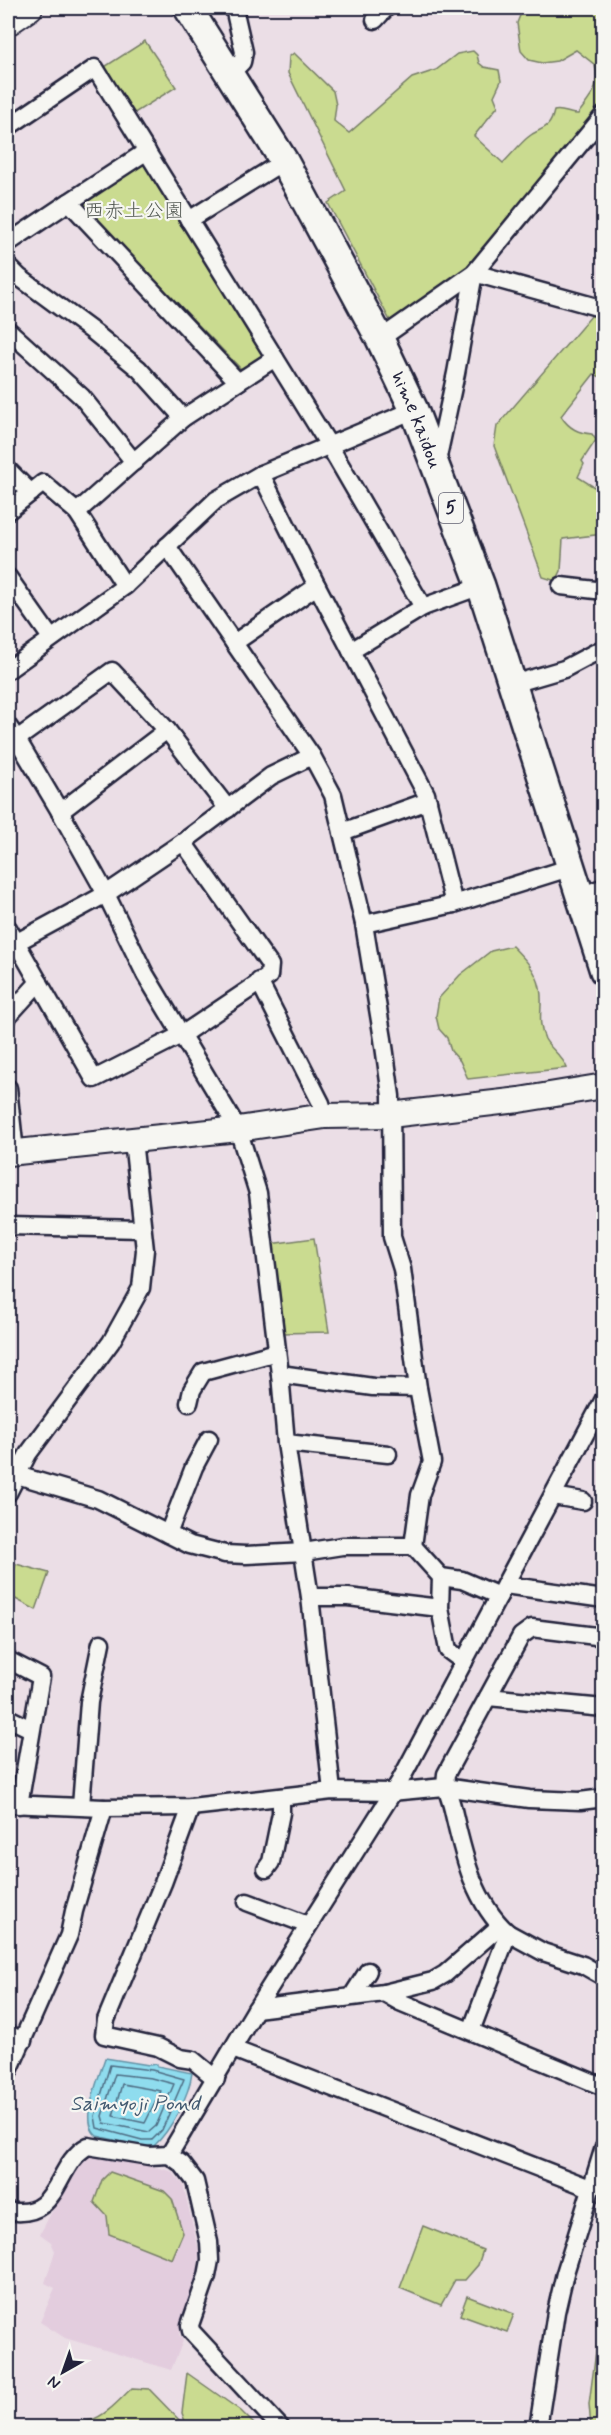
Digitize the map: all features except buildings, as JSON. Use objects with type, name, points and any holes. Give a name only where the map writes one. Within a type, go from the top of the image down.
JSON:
[{"type":"main road","name":"hime kaidou","points":[[188,8],[284,161],[380,339],[414,410],[481,586],[572,867],[592,891],[603,971]]},
{"type":"street","points":[[8,23],[30,8]]},
{"type":"street","points":[[230,74],[242,62],[244,52],[234,8]]},
{"type":"street","points":[[9,121],[95,69],[330,447],[423,607]]},
{"type":"street","points":[[380,339],[474,273],[603,115]]},
{"type":"street","points":[[8,243],[147,151]]},
{"type":"street","points":[[189,220],[284,161]]},
{"type":"street","points":[[69,202],[238,382]]},
{"type":"street","points":[[8,266],[19,277],[140,369],[183,418]]},
{"type":"street","points":[[474,273],[603,309]]},
{"type":"street","points":[[436,467],[474,273]]},
{"type":"street","points":[[10,337],[82,397],[134,462]]},
{"type":"street","points":[[77,512],[183,418],[275,358]]},
{"type":"street","points":[[8,670],[125,586],[216,500],[261,474],[414,410]]},
{"type":"street","points":[[8,470],[31,493]]},
{"type":"street","points":[[261,474],[428,801],[454,904]]},
{"type":"street","points":[[8,511],[43,483],[77,512],[125,586]]},
{"type":"street","points":[[167,546],[312,756],[333,795],[364,924],[391,1096],[392,1237],[402,1269],[418,1388],[432,1462],[420,1495],[413,1546]]},
{"type":"street","points":[[8,577],[51,638]]},
{"type":"street","points":[[234,643],[317,586]]},
{"type":"street","points":[[351,651],[423,607],[481,586]]},
{"type":"street","points":[[561,586],[603,591]]},
{"type":"street","points":[[513,684],[564,669],[598,651],[603,651]]},
{"type":"street","points":[[228,809],[167,730],[112,671],[12,732],[106,894],[145,974],[238,1129],[258,1193],[278,1352],[286,1443],[310,1597],[332,1791]]},
{"type":"street","points":[[60,812],[167,730]]},
{"type":"street","points":[[12,945],[106,894],[183,842],[271,776],[312,756]]},
{"type":"street","points":[[342,832],[428,801]]},
{"type":"street","points":[[8,928],[12,945],[39,982],[94,1079],[183,1034],[269,976],[270,965],[183,842]]},
{"type":"street","points":[[364,924],[454,904],[572,867]]},
{"type":"street","points":[[259,981],[321,1103],[325,1116]]},
{"type":"street","points":[[8,1016],[39,982]]},
{"type":"street","points":[[8,1088],[11,1152],[238,1129],[325,1116],[390,1115],[519,1100],[603,1086]]},
{"type":"street","points":[[8,1493],[28,1454],[111,1342],[141,1288],[145,1250],[133,1140]]},
{"type":"street","points":[[8,1226],[142,1229]]},
{"type":"street","points":[[189,1403],[192,1390],[203,1372],[278,1352]]},
{"type":"street","points":[[280,1374],[373,1387],[418,1388]]},
{"type":"street","points":[[169,2155],[256,2009],[400,1781],[603,1399]]},
{"type":"street","points":[[168,1533],[194,1467],[209,1439]]},
{"type":"street","points":[[286,1443],[388,1454]]},
{"type":"street","points":[[17,1475],[98,1499],[190,1545],[225,1554],[304,1552],[342,1546],[413,1546],[441,1577],[502,1590],[603,1599]]},
{"type":"street","points":[[553,1496],[583,1501]]},
{"type":"street","points":[[441,1577],[440,1608],[448,1650],[464,1662]]},
{"type":"street","points":[[310,1597],[348,1597],[440,1608]]},
{"type":"street","points":[[603,1637],[532,1628],[521,1636],[446,1774],[444,1787],[451,1798],[472,1879],[504,1930],[543,1952],[583,1965],[603,1977]]},
{"type":"street","points":[[81,1806],[89,1702],[101,1643]]},
{"type":"street","points":[[8,1660],[41,1677],[31,1729],[15,1779],[13,1804],[104,1808],[191,1807],[281,1799],[332,1791],[391,1792],[444,1787],[529,1799],[580,1801],[603,1798]]},
{"type":"street","points":[[488,1697],[603,1708]]},
{"type":"street","points":[[8,1718],[31,1729]]},
{"type":"street","points":[[266,1869],[271,1862],[281,1813],[281,1799]]},
{"type":"street","points":[[191,1807],[164,1883],[106,2020],[104,2035],[158,2047],[180,2058],[193,2060],[216,2079]]},
{"type":"street","points":[[8,2073],[15,2038],[69,1935],[104,1808]]},
{"type":"street","points":[[247,1902],[308,1925]]},
{"type":"street","points":[[256,2009],[384,1993],[433,1981],[504,1930]]},
{"type":"street","points":[[471,2031],[504,1930]]},
{"type":"street","points":[[352,1996],[368,1971]]},
{"type":"street","points":[[384,1993],[400,2002],[603,2087]]},
{"type":"street","points":[[233,2049],[590,2188]]},
{"type":"street","points":[[8,2211],[28,2211],[45,2202],[54,2193],[80,2150],[88,2146],[149,2156],[169,2155],[182,2164],[195,2181],[209,2242],[210,2260],[190,2325],[191,2331],[281,2427]]},
{"type":"street","points":[[538,2427],[556,2312],[565,2273],[603,2146]]},
{"type":"shaded area","points":[[90,2152],[171,2171],[183,2184],[199,2252],[197,2283],[179,2334],[183,2341],[171,2370],[65,2338],[40,2322],[55,2288],[45,2283],[55,2251],[51,2242],[40,2234],[77,2165]]},
{"type":"green space","points":[[523,8],[603,8],[603,109],[470,269],[394,328],[328,203],[346,191],[288,73],[289,57],[294,53],[333,91],[336,105],[334,121],[349,133],[412,78],[436,70],[457,54],[473,51],[479,63],[484,67],[499,70],[501,81],[494,96],[498,106],[474,136],[503,163],[527,138],[550,123],[554,111],[578,114],[596,86],[595,65],[576,50],[557,61],[542,63],[529,60],[521,51],[517,23]]},
{"type":"green space","points":[[145,41],[176,87],[133,114],[103,68]]},
{"type":"green space","name":"西赤土公園","points":[[143,163],[263,356],[241,369],[83,205]]},
{"type":"green space","points":[[592,315],[603,317],[603,378],[594,374],[561,416],[571,427],[592,434],[596,440],[582,461],[584,464],[578,477],[594,487],[603,478],[603,534],[563,539],[561,571],[556,581],[543,577],[494,446],[497,426]]},
{"type":"green space","points":[[512,946],[536,976],[541,995],[542,1032],[547,1043],[567,1068],[468,1079],[460,1061],[451,1051],[447,1038],[439,1029],[436,1016],[439,998],[460,975],[491,951]]},
{"type":"green space","points":[[314,1238],[329,1332],[281,1333],[270,1244]]},
{"type":"green space","points":[[16,1564],[49,1573],[36,1610],[8,1595]]},
{"type":"green space","points":[[110,2172],[164,2191],[172,2199],[183,2233],[172,2259],[109,2234],[107,2216],[94,2202],[102,2180]]},
{"type":"green space","points":[[423,2226],[483,2250],[478,2265],[465,2280],[455,2280],[441,2305],[400,2288]]},
{"type":"green space","points":[[467,2296],[514,2314],[507,2332],[460,2315]]},
{"type":"green space","points":[[601,2314],[604,2314],[603,2427],[591,2427],[589,2404]]},
{"type":"green space","points":[[187,2373],[241,2411],[257,2427],[187,2427],[182,2413]]},
{"type":"green space","points":[[132,2388],[149,2389],[186,2427],[65,2427],[74,2422],[91,2420],[102,2414]]},
{"type":"water","name":"Saimyoji Pond","points":[[105,2058],[149,2065],[157,2064],[157,2066],[192,2073],[178,2112],[167,2131],[154,2146],[141,2146],[97,2136],[92,2129],[90,2110],[92,2099]]}]
